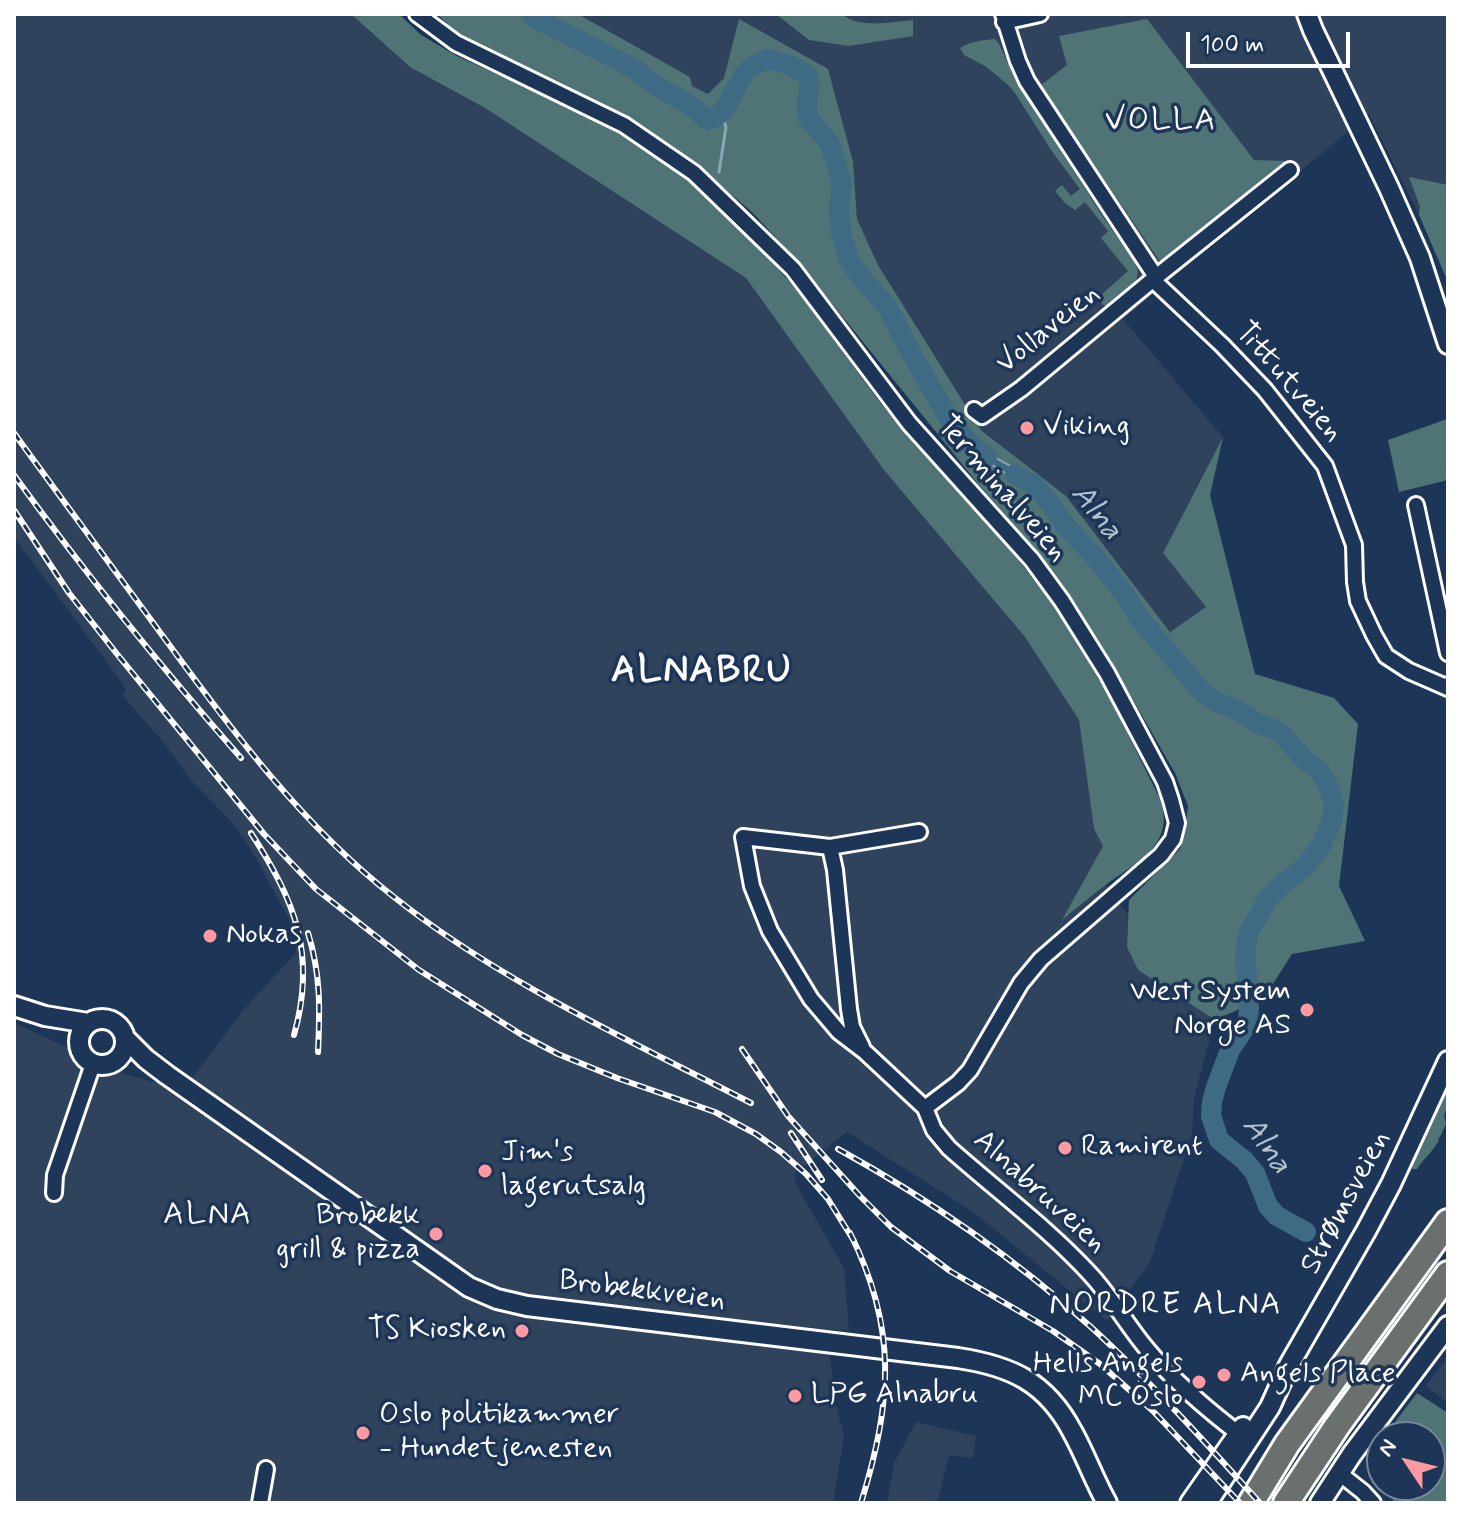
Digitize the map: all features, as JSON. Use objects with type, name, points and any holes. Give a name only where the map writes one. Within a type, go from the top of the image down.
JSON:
[{"type":"highway","points":[[1244,1503],[1448,1222]]},
{"type":"highway","points":[[1286,1503],[1346,1414],[1448,1274]]},
{"type":"highway","points":[[1251,1503],[1287,1444]]},
{"type":"street","name":"Terminalveien","points":[[417,14],[456,43],[624,125],[694,173],[793,269],[909,423],[1032,560],[1062,601],[1107,673],[1165,782],[1177,823],[1173,839],[1161,855],[1041,959],[1021,983],[970,1070],[925,1108]]},
{"type":"street","points":[[1040,14],[1003,18],[1018,61],[1027,81],[1154,278]]},
{"type":"street","points":[[1298,14],[1310,22],[1407,229],[1448,344]]},
{"type":"street","name":"Vollaveien","points":[[974,410],[982,416],[1021,389],[1290,170]]},
{"type":"street","name":"Tittutveien","points":[[1154,278],[1265,390],[1325,466],[1354,545],[1358,601],[1386,656],[1409,671],[1448,687]]},
{"type":"street","points":[[1416,505],[1448,653]]},
{"type":"street","name":"Alnabruveien","points":[[919,832],[830,847],[743,837],[752,886],[770,931],[811,999],[839,1032],[925,1108],[934,1130],[946,1145],[1075,1258],[1165,1369],[1244,1437]]},
{"type":"street","name":"Alnabruveien","points":[[830,847],[852,1027],[864,1051]]},
{"type":"street","points":[[14,1006],[45,1016],[88,1023]]},
{"type":"street","points":[[45,1016],[78,1043],[83,1055],[93,1064],[114,1062],[125,1048],[125,1038],[119,1025],[111,1020],[97,1019],[88,1023],[78,1043]]},
{"type":"street","name":"Brobekkveien","points":[[125,1038],[167,1075],[455,1279],[497,1299],[527,1306],[958,1358],[1008,1370],[1036,1387],[1061,1412],[1107,1503]]},
{"type":"street","name":"Strømsveien","points":[[1190,1503],[1270,1407],[1288,1368],[1391,1184],[1448,1061]]},
{"type":"street","name":"Brobekkveien","points":[[114,1062],[167,1075]]},
{"type":"street","points":[[54,1193],[55,1175],[93,1064]]},
{"type":"street","points":[[1320,1503],[1448,1326]]},
{"type":"street","name":"Strømsveien","points":[[1207,1503],[1244,1437]]},
{"type":"street","points":[[260,1503],[266,1469]]},
{"type":"street","points":[[1339,1473],[1373,1503]]},
{"type":"shaded area","points":[[14,14],[351,14],[410,67],[485,108],[746,278],[884,470],[1025,637],[1079,720],[1094,829],[1103,846],[1064,918],[1106,885],[1128,915],[1127,947],[1138,970],[1215,1020],[1194,1097],[1192,1134],[1150,1262],[1107,1321],[973,1212],[847,1132],[794,1174],[797,1186],[844,1268],[849,1331],[831,1329],[830,1357],[836,1406],[844,1437],[833,1503],[14,1503],[14,1023],[125,1074],[160,1084],[192,1078],[246,1007],[296,953],[288,917],[252,851],[230,820],[190,779],[123,696],[126,690],[122,683],[14,537]]},
{"type":"shaded area","points":[[578,14],[1448,14],[1448,282],[1369,114],[1123,319],[1223,437],[1163,553],[1207,607],[1170,632],[1066,496],[982,430],[878,265],[857,219],[853,162],[724,78],[708,94],[692,86],[690,77]]},
{"type":"shaded area","name":"Alna","points":[[971,437],[996,458],[1039,482],[1032,489],[992,465],[963,444]]},
{"type":"shaded area","points":[[1448,1357],[1448,1403],[1426,1386]]},
{"type":"shaded area","points":[[916,1422],[976,1436],[973,1458],[949,1455],[937,1503],[887,1503],[894,1463]]},
{"type":"green space","points":[[351,14],[399,14],[421,35],[457,56],[625,137],[688,179],[744,231],[797,290],[909,438],[1008,547],[1053,604],[1108,694],[1161,801],[1164,817],[1162,830],[1150,851],[1062,920],[1103,846],[1094,829],[1079,720],[1025,637],[884,470],[746,278],[485,108],[410,67]]},
{"type":"green space","points":[[437,14],[578,14],[690,77],[692,86],[708,94],[724,78],[739,19],[828,69],[853,162],[857,219],[878,265],[981,430],[1066,496],[1170,632],[1206,607],[1163,553],[1223,437],[1210,495],[1255,674],[1334,698],[1358,724],[1339,886],[1365,941],[1292,954],[1264,998],[1215,1020],[1138,970],[1127,947],[1129,900],[1180,849],[1188,806],[1175,773],[1105,651],[1061,584],[799,263],[753,213],[697,165],[656,136],[591,98],[456,32]]},
{"type":"green space","points":[[776,14],[841,14],[867,23],[913,20],[913,36],[849,46],[809,40]]},
{"type":"green space","points":[[1147,19],[1254,160],[1286,161],[1161,263],[1040,86],[1067,65],[1059,36]]},
{"type":"green space","points":[[994,39],[1017,82],[1135,262],[1138,271],[1135,288],[1109,308],[1102,304],[1100,296],[1128,271],[1101,238],[1108,231],[1085,202],[1075,210],[1055,191],[1062,185],[1071,196],[1080,189],[1015,93],[985,66],[964,55],[960,48]]},
{"type":"green space","points":[[1409,177],[1448,185],[1448,282],[1419,215],[1420,207]]},
{"type":"green space","points":[[1447,419],[1448,480],[1399,492],[1388,440]]},
{"type":"green space","points":[[1448,1080],[1448,1106],[1444,1115],[1446,1124],[1434,1148],[1417,1169],[1412,1169],[1410,1162]]},
{"type":"green space","points":[[1417,1393],[1448,1413],[1448,1503],[1394,1501],[1446,1501],[1446,1421],[1396,1421]]},
{"type":"waterway","name":"Alna","points":[[531,14],[633,68],[693,107],[707,120],[721,113],[741,78],[762,61],[768,59],[789,65],[808,75],[808,118],[830,144],[842,183],[839,207],[841,233],[848,258],[888,308],[948,417],[970,444],[987,457]]},
{"type":"waterway","points":[[719,172],[726,127],[721,113]]},
{"type":"waterway","name":"Alna","points":[[1015,474],[1035,486],[1050,503],[1126,596],[1139,618],[1203,693],[1282,734],[1304,759],[1320,771],[1330,790],[1334,805],[1332,821],[1322,844],[1306,866],[1268,899],[1249,932],[1245,951],[1248,1023],[1230,1050],[1216,1087],[1211,1116],[1219,1140],[1255,1173],[1268,1206],[1277,1216],[1306,1232]]},
{"type":"railway","points":[[14,433],[243,743],[299,808],[361,869],[435,927],[521,983],[751,1103]]},
{"type":"railway","points":[[14,475],[124,619],[241,758]]},
{"type":"railway","points":[[14,510],[69,593],[117,654],[264,834],[316,889],[419,970],[522,1035],[558,1054],[617,1078],[715,1112],[756,1134],[806,1174],[828,1199],[854,1241]]},
{"type":"railway","points":[[251,833],[280,882],[298,929],[303,979],[294,1035]]},
{"type":"railway","points":[[308,933],[319,992],[318,1052]]},
{"type":"railway","points":[[742,1049],[788,1116],[891,1227],[950,1271],[1053,1331],[1100,1364],[1153,1411],[1240,1503]]},
{"type":"railway","points":[[791,1133],[822,1180]]},
{"type":"railway","points":[[838,1149],[970,1231],[1062,1302],[1157,1391],[1260,1503]]},
{"type":"railway","points":[[850,1233],[866,1268],[876,1301],[883,1334],[885,1366],[879,1432],[861,1503]]},
{"type":"place","name":"Viking","points":[[1027,428]]},
{"type":"place","name":"Nokas","points":[[210,936]]},
{"type":"place","name":"West System Norge AS","points":[[1307,1010]]},
{"type":"place","name":"Ramirent","points":[[1065,1148]]},
{"type":"place","name":"Jim's lagerutsalg","points":[[485,1171]]},
{"type":"place","name":"Brobekk grill & pizza","points":[[436,1234]]},
{"type":"place","name":"TS Kiosken","points":[[522,1331]]},
{"type":"place","name":"Angels Place","points":[[1224,1375]]},
{"type":"place","name":"Hells Angels MC Oslo","points":[[1199,1382]]},
{"type":"place","name":"LPG Alnabru","points":[[795,1396]]},
{"type":"place","name":"Oslo politikammer - Hundetjenesten","points":[[363,1433]]},
{"type":"district","name":"VOLLA","points":[[1161,122]]},
{"type":"district","name":"ALNABRU","points":[[702,673]]},
{"type":"district","name":"ALNA","points":[[208,1216]]},
{"type":"district","name":"NORDRE ALNA","points":[[1166,1306]]}]
